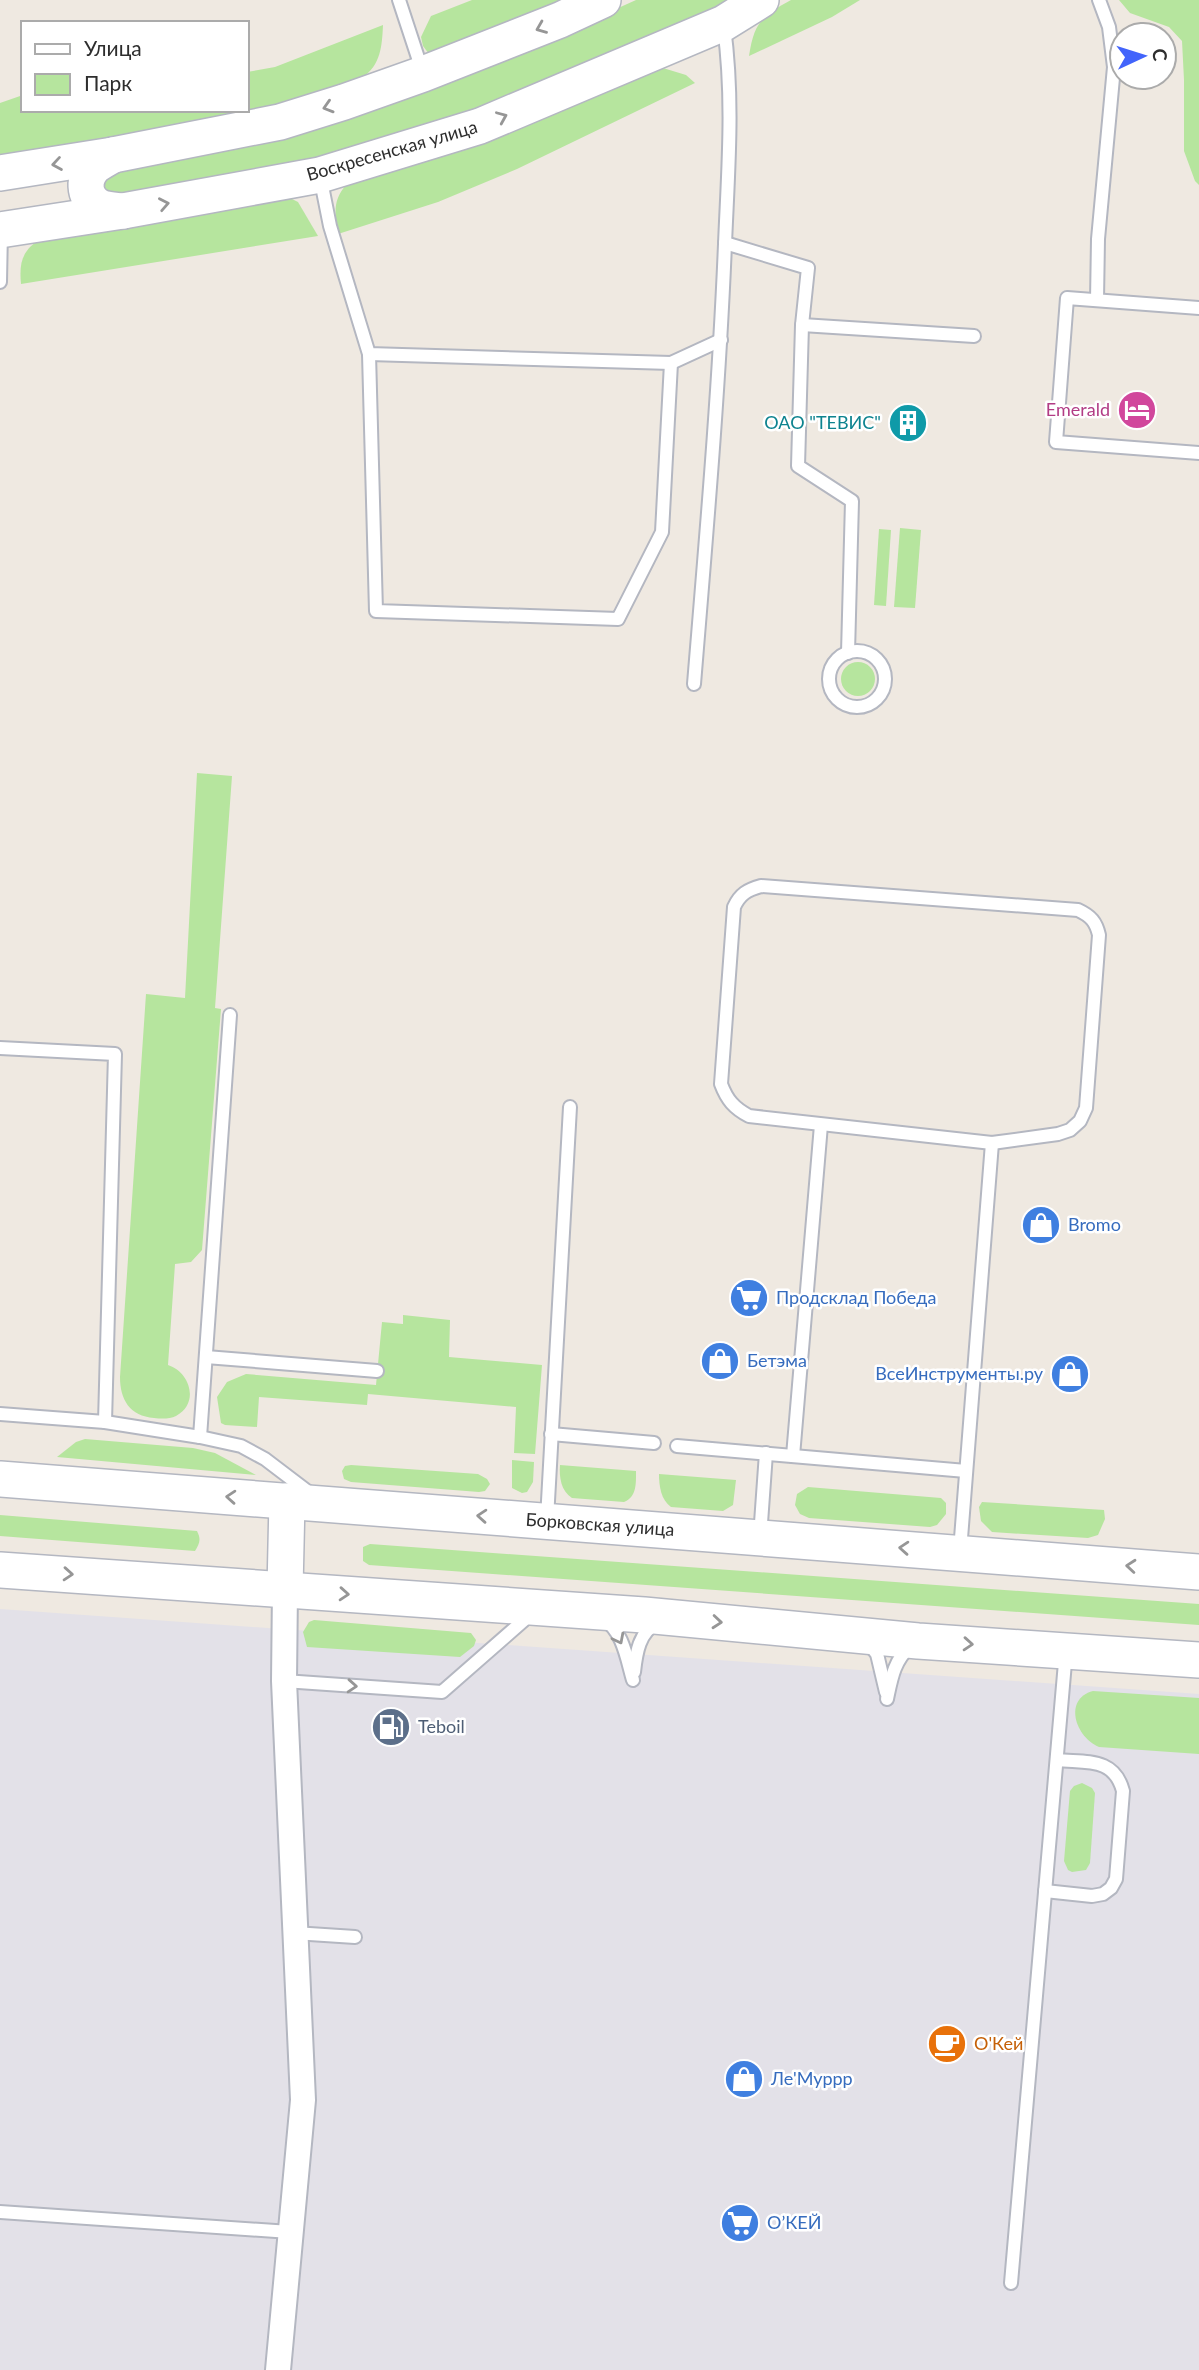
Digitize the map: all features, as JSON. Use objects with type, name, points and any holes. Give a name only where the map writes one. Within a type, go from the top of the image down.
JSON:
[{"type":"main road","points":[[0,175],[280,122],[423,74],[560,20],[603,0]]},
{"type":"main road","name":"Воскресенская улица","points":[[1,230],[320,175],[480,126],[724,23],[761,0]]},
{"type":"main road","points":[[113,155],[93,168],[86,180],[85,191],[90,200],[101,207],[123,211]]},
{"type":"main road","points":[[0,175],[22,185],[29,206],[25,216],[1,230]]},
{"type":"main road","name":"Борковская улица","points":[[0,1479],[1199,1572]]},
{"type":"main road","points":[[285,1589],[287,1501]]},
{"type":"main road","points":[[0,1570],[587,1611],[918,1641],[1199,1660]]},
{"type":"street","points":[[278,2370],[303,2100],[284,1681],[285,1589]]},
{"type":"lane","points":[[399,0],[423,74]]},
{"type":"lane","points":[[1097,300],[1098,239],[1114,67],[1109,27],[1099,0]]},
{"type":"lane","points":[[694,684],[721,340],[731,132],[730,68],[724,23]]},
{"type":"lane","points":[[320,175],[330,226],[369,354],[376,611],[618,619],[662,532],[671,363]]},
{"type":"lane","points":[[0,282],[1,230]]},
{"type":"lane","points":[[725,243],[808,268],[802,325],[798,466],[852,501],[848,653]]},
{"type":"lane","points":[[1199,308],[1067,298],[1056,442],[1199,453]]},
{"type":"lane","points":[[802,325],[974,336]]},
{"type":"lane","points":[[369,354],[671,363],[721,340]]},
{"type":"lane","points":[[863,651],[873,656],[884,670],[884,687],[880,695],[865,706],[849,706],[841,702],[831,689],[831,670],[839,657],[848,653],[863,651]]},
{"type":"lane","points":[[761,886],[1078,910],[1096,923],[1099,935],[1086,1108],[1080,1121],[1070,1130],[992,1143],[821,1125],[749,1116],[734,1108],[721,1084],[734,907],[739,896],[749,889],[761,886]]},
{"type":"lane","points":[[200,1437],[230,1015]]},
{"type":"lane","points":[[0,1048],[115,1054],[104,1422]]},
{"type":"lane","points":[[547,1521],[570,1107]]},
{"type":"lane","points":[[793,1455],[821,1125]]},
{"type":"lane","points":[[960,1552],[992,1143]]},
{"type":"lane","points":[[206,1357],[377,1371]]},
{"type":"lane","points":[[0,1414],[104,1422],[241,1446],[265,1459],[324,1504]]},
{"type":"lane","points":[[551,1434],[654,1443]]},
{"type":"lane","points":[[677,1446],[966,1471]]},
{"type":"lane","points":[[760,1537],[766,1453]]},
{"type":"lane","points":[[284,1681],[442,1692],[538,1608]]},
{"type":"lane","points":[[587,1611],[608,1621],[618,1634],[633,1680],[636,1653],[643,1636],[653,1625],[671,1618]]},
{"type":"lane","points":[[864,1636],[877,1654],[887,1699],[892,1674],[902,1653],[918,1641]]},
{"type":"lane","points":[[1011,2283],[1066,1651]]},
{"type":"lane","points":[[1045,1891],[1092,1896],[1103,1894],[1116,1879],[1123,1791],[1119,1778],[1113,1770],[1103,1765],[1057,1760]]},
{"type":"lane","points":[[294,1933],[355,1937]]},
{"type":"lane","points":[[0,2212],[290,2232]]},
{"type":"shaded area","points":[[0,1609],[1199,1694],[1199,2370],[0,2370]]},
{"type":"green space","points":[[472,0],[565,0],[429,54],[421,37],[431,16]]},
{"type":"green space","points":[[636,0],[734,0],[457,119],[351,152],[255,174],[105,196],[100,180],[103,175],[563,33]]},
{"type":"green space","points":[[791,0],[860,0],[832,17],[749,56],[761,21]]},
{"type":"green space","points":[[1119,0],[1199,0],[1199,185],[1184,151],[1184,80],[1178,21],[1152,21],[1130,13]]},
{"type":"green space","points":[[383,25],[377,61],[362,78],[248,111],[248,72],[275,67]]},
{"type":"green space","points":[[663,68],[686,75],[695,83],[517,169],[438,202],[338,234],[337,202],[347,184],[651,70]]},
{"type":"green space","points":[[21,96],[21,112],[245,112],[159,133],[0,155],[0,103]]},
{"type":"green space","points":[[290,198],[298,202],[318,236],[21,284],[23,257],[30,247],[42,238]]},
{"type":"green space","points":[[900,528],[921,530],[915,608],[894,607]]},
{"type":"green space","points":[[879,529],[891,530],[886,606],[874,605]]},
{"type":"green space","points":[[858,662],[870,667],[875,679],[870,691],[858,696],[846,691],[841,679],[846,667]]},
{"type":"green space","points":[[197,773],[232,776],[215,1008],[221,1009],[202,1250],[191,1262],[175,1264],[168,1365],[182,1374],[187,1381],[190,1396],[188,1404],[176,1416],[160,1419],[139,1414],[128,1405],[122,1393],[120,1377],[146,994],[185,998]]},
{"type":"green space","points":[[403,1315],[450,1320],[449,1357],[542,1365],[535,1454],[514,1453],[516,1407],[368,1394],[367,1405],[259,1397],[257,1427],[221,1423],[217,1397],[227,1382],[246,1374],[376,1385],[382,1322],[403,1324]]},
{"type":"green space","points":[[85,1439],[193,1448],[215,1453],[256,1475],[57,1457],[76,1442]]},
{"type":"green space","points":[[512,1460],[534,1462],[533,1482],[527,1492],[522,1493],[512,1488]]},
{"type":"green space","points":[[560,1465],[636,1471],[634,1493],[624,1502],[572,1498],[565,1492]]},
{"type":"green space","points":[[345,1466],[478,1474],[490,1484],[485,1491],[479,1492],[351,1482],[344,1479],[342,1471]]},
{"type":"green space","points":[[659,1474],[736,1480],[733,1505],[723,1511],[671,1507],[661,1492]]},
{"type":"green space","points":[[808,1487],[941,1498],[946,1503],[946,1514],[937,1525],[930,1527],[809,1518],[800,1514],[795,1505],[797,1494]]},
{"type":"green space","points":[[982,1502],[1104,1510],[1105,1519],[1098,1535],[1088,1538],[992,1532],[981,1521],[979,1507]]},
{"type":"green space","points":[[0,1515],[197,1531],[199,1541],[195,1551],[0,1536]]},
{"type":"green space","points":[[370,1544],[1199,1604],[1199,1625],[369,1565],[363,1561],[363,1547]]},
{"type":"green space","points":[[314,1620],[471,1633],[476,1640],[474,1646],[460,1657],[307,1647],[303,1632],[309,1622]]},
{"type":"green space","points":[[1093,1691],[1199,1698],[1199,1754],[1099,1747],[1084,1735],[1075,1710],[1084,1695]]},
{"type":"green space","points":[[1082,1783],[1092,1788],[1095,1793],[1090,1863],[1086,1870],[1072,1872],[1064,1861],[1070,1791]]},
{"type":"place","name":"Emerald","points":[[1137,410]]},
{"type":"place","name":"ОАО \"ТЕВИС\"","points":[[908,423]]},
{"type":"place","name":"Bromo","points":[[1041,1225]]},
{"type":"place","name":"Продсклад Победа","points":[[749,1298]]},
{"type":"place","name":"Бетэма","points":[[720,1361]]},
{"type":"place","name":"ВсеИнструменты.ру","points":[[1070,1374]]},
{"type":"place","name":"Teboil","points":[[391,1727]]},
{"type":"place","name":"О'Кей","points":[[947,2044]]},
{"type":"place","name":"Ле'Муррр","points":[[744,2079]]},
{"type":"place","name":"О’КЕЙ","points":[[740,2223]]}]
